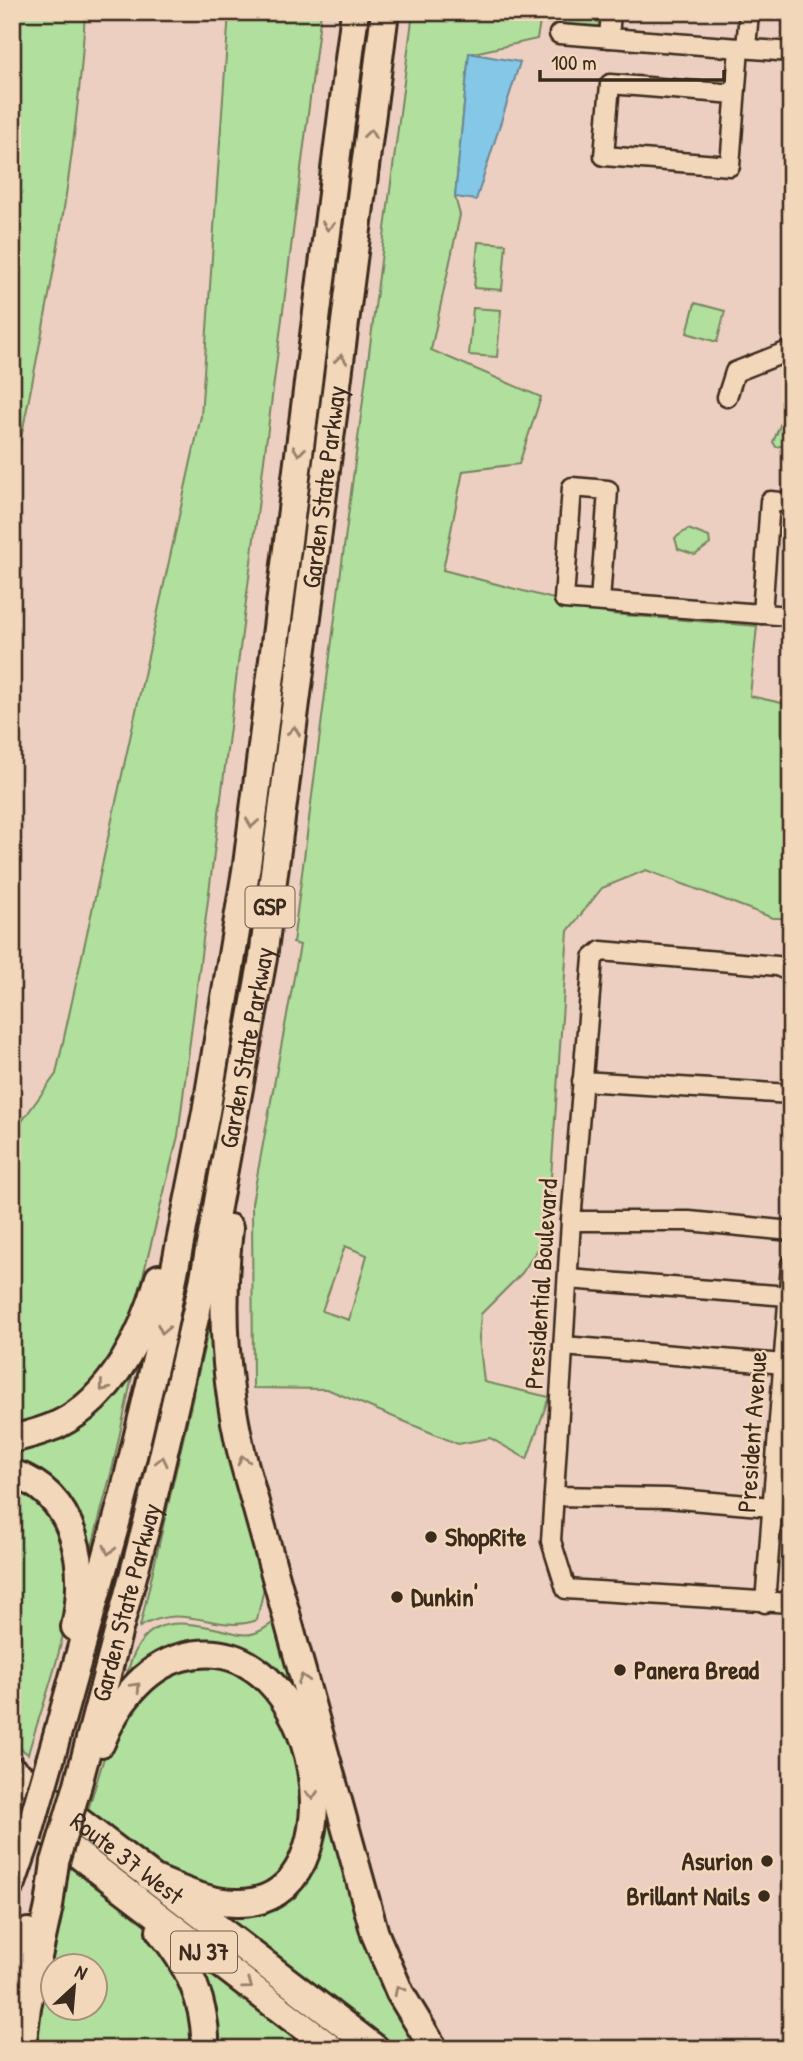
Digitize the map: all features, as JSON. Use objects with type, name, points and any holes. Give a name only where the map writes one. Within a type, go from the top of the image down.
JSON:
[{"type":"highway","name":"Garden State Parkway","points":[[12,1883],[99,1594],[161,1338],[196,1171],[247,865],[355,12]]},
{"type":"highway","name":"Garden State Parkway","points":[[12,1980],[55,1862],[77,1788],[151,1508],[203,1283],[263,958],[386,12]]},
{"type":"highway","points":[[288,780],[255,1079],[226,1254],[223,1324],[229,1388],[243,1459],[375,1934],[400,1993],[434,2049]]},
{"type":"highway","points":[[12,1439],[59,1424],[89,1404],[120,1365],[139,1331],[158,1281],[230,973]]},
{"type":"highway","points":[[12,1473],[36,1484],[56,1503],[73,1532],[78,1552],[79,1607],[60,1683],[51,1757]]},
{"type":"highway","points":[[77,1788],[91,1766],[116,1712],[137,1685],[165,1663],[197,1654],[219,1655],[250,1665],[272,1682],[296,1721],[308,1758],[313,1830],[302,1865],[275,1892],[245,1903],[212,1900],[150,1877]]},
{"type":"highway","name":"Route 37 West","points":[[12,1770],[376,2049]]},
{"type":"highway","name":"Route 37 West","points":[[12,1804],[332,2049]]},
{"type":"highway","points":[[12,1862],[28,1837]]},
{"type":"highway","points":[[22,2049],[27,2007],[49,1906],[55,1862]]},
{"type":"highway","points":[[127,1892],[176,1951],[190,1974],[204,2016],[205,2049]]},
{"type":"street","points":[[610,38],[611,12]]},
{"type":"street","points":[[735,94],[610,84],[604,156],[730,166],[735,94],[748,12]]},
{"type":"street","points":[[559,34],[791,52]]},
{"type":"street","points":[[727,397],[735,372],[791,350]]},
{"type":"street","points":[[600,601],[608,490],[572,487],[564,599],[791,617]]},
{"type":"street","points":[[762,614],[770,502],[791,503]]},
{"type":"street","name":"Presidential Boulevard","points":[[791,972],[777,966],[600,951],[592,961],[571,1221],[551,1541],[566,1589],[791,1603]]},
{"type":"street","points":[[582,1081],[791,1094]]},
{"type":"street","points":[[571,1221],[689,1221],[791,1231]]},
{"type":"street","name":"President Avenue","points":[[765,1603],[791,1264]]},
{"type":"street","points":[[568,1279],[788,1296]]},
{"type":"street","points":[[564,1346],[784,1364]]},
{"type":"street","points":[[554,1496],[667,1498],[772,1507]]},
{"type":"green space","points":[[12,12],[85,12],[67,189],[47,307],[12,482]]},
{"type":"green space","points":[[229,12],[321,12],[178,1136],[134,1312],[103,1373],[52,1416],[12,1427],[12,1135],[56,1074],[201,416]]},
{"type":"green space","points":[[413,12],[601,12],[600,26],[540,22],[537,39],[469,54],[455,197],[460,215],[431,350],[541,397],[519,464],[463,471],[443,570],[611,614],[757,626],[750,696],[791,705],[791,918],[773,918],[646,870],[602,888],[568,931],[547,1235],[522,1273],[481,1314],[479,1338],[484,1382],[549,1397],[527,1459],[490,1438],[458,1444],[327,1389],[253,1388],[252,1203],[300,945],[293,943]],"holes":[[[345,1246],[367,1255],[349,1320],[322,1311]]]},
{"type":"green space","points":[[478,242],[506,244],[502,290],[474,288]]},
{"type":"green space","points":[[695,303],[725,311],[717,342],[687,333]]},
{"type":"green space","points":[[473,308],[501,310],[497,357],[469,355]]},
{"type":"green space","points":[[791,416],[791,444],[776,447],[773,442],[783,418]]},
{"type":"green space","points":[[688,529],[709,537],[710,544],[695,555],[678,549],[675,538]]},
{"type":"green space","points":[[214,1305],[267,1574],[257,1620],[228,1624],[171,1617],[140,1627]]},
{"type":"green space","points":[[136,1358],[113,1466],[88,1562],[12,1466],[12,1446]]},
{"type":"green space","points":[[12,1483],[38,1499],[51,1511],[64,1536],[70,1565],[64,1631],[28,1754],[12,1742]]},
{"type":"green space","points":[[279,1619],[419,2049],[395,2049],[212,1908],[276,1900],[317,1779],[252,1658],[125,1680],[139,1645],[148,1634],[159,1627],[186,1624],[247,1634],[261,1631]]},
{"type":"green space","points":[[222,1662],[276,1700],[305,1790],[297,1857],[258,1892],[192,1888],[88,1810],[110,1738],[164,1671]]},
{"type":"green space","points":[[71,1866],[133,1912],[158,1939],[192,1995],[197,2049],[30,2049],[38,1998],[38,2022],[108,2022],[108,1952],[45,1952],[50,1922]]},
{"type":"green space","points":[[190,1956],[312,2049],[211,2049]]},
{"type":"water","points":[[469,53],[520,62],[476,200],[455,197]]},
{"type":"place","name":"ShopRite","points":[[431,1537]]},
{"type":"place","name":"Dunkin'","points":[[397,1597]]},
{"type":"place","name":"Panera Bread","points":[[620,1670]]},
{"type":"place","name":"Asurion","points":[[767,1861]]},
{"type":"place","name":"Brillant Nails","points":[[764,1896]]}]
